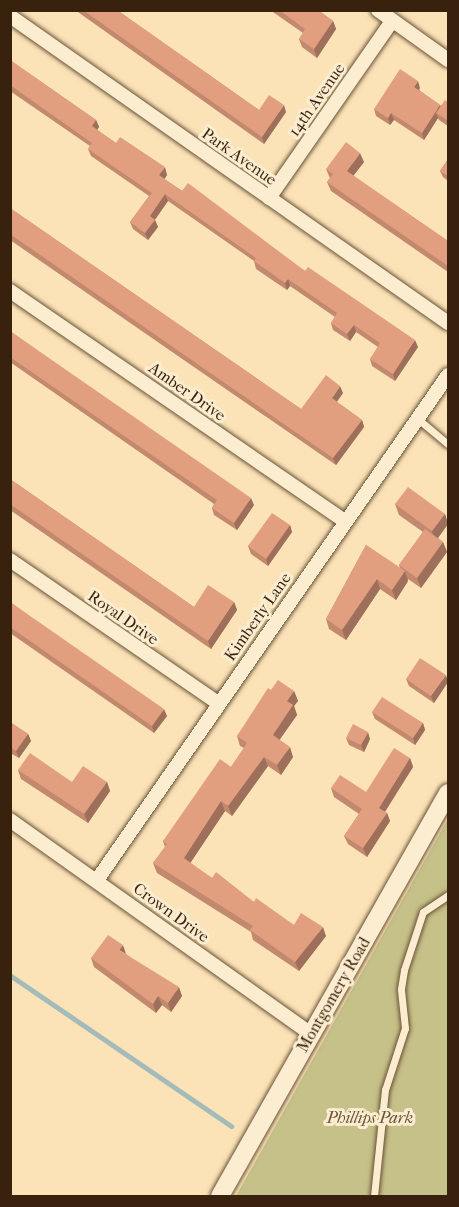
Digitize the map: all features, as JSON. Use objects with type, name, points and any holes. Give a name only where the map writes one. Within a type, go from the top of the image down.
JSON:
[{"type":"street","points":[[378,10],[448,60]]},
{"type":"street","name":"Park Avenue","points":[[10,16],[448,323]]},
{"type":"street","name":"14th Avenue","points":[[268,198],[392,21]]},
{"type":"street","name":"Amber Drive","points":[[10,291],[345,521]]},
{"type":"street","name":"Kimberly Lane","points":[[97,880],[448,375]]},
{"type":"street","name":"Royal Drive","points":[[10,560],[218,703]]},
{"type":"street","name":"Montgomery Road","points":[[220,1197],[448,793]]},
{"type":"street","name":"Crown Drive","points":[[10,820],[312,1035]]},
{"type":"lane","points":[[418,419],[448,444]]},
{"type":"lane","points":[[374,1197],[385,1090],[405,1028],[401,989],[404,970],[423,912],[448,895]]},
{"type":"green space","name":"Phillips Park","points":[[448,819],[448,1196],[236,1196]]},
{"type":"building","points":[[83,10],[117,10],[259,110],[269,95],[284,105],[262,137]]},
{"type":"building","points":[[279,10],[318,10],[333,21],[314,49],[299,39],[305,29]]},
{"type":"building","points":[[10,60],[96,120],[92,126],[116,143],[120,137],[165,167],[159,175],[182,191],[188,183],[305,271],[308,267],[415,340],[393,374],[370,359],[380,343],[354,325],[347,334],[331,323],[337,313],[288,279],[285,283],[254,261],[256,258],[165,194],[150,216],[155,220],[145,233],[130,222],[152,193],[88,149],[92,143],[10,85]]},
{"type":"building","points":[[400,69],[418,81],[414,87],[440,105],[422,133],[391,113],[388,118],[374,109]]},
{"type":"building","points":[[445,100],[448,102],[447,120],[436,113]]},
{"type":"building","points":[[346,142],[360,153],[347,171],[448,241],[448,266],[327,182],[333,174],[326,169]]},
{"type":"building","points":[[448,159],[448,176],[440,171]]},
{"type":"building","points":[[10,208],[301,409],[326,375],[340,386],[332,398],[362,420],[333,458],[10,234]]},
{"type":"building","points":[[10,331],[251,498],[234,523],[212,508],[217,500],[10,357]]},
{"type":"building","points":[[10,479],[194,607],[208,585],[234,602],[208,641],[10,504]]},
{"type":"building","points":[[408,487],[445,514],[432,531],[395,504]]},
{"type":"building","points":[[272,513],[290,525],[266,559],[248,546]]},
{"type":"building","points":[[425,529],[443,542],[417,578],[399,565]]},
{"type":"building","points":[[366,545],[405,571],[392,590],[377,579],[342,630],[326,619]]},
{"type":"building","points":[[10,602],[164,709],[152,726],[10,627]]},
{"type":"building","points":[[420,658],[446,675],[431,696],[406,679]]},
{"type":"building","points":[[278,680],[294,691],[287,701],[293,705],[273,735],[290,747],[277,765],[264,757],[228,806],[221,801],[184,858],[212,878],[216,872],[254,902],[256,898],[294,925],[301,913],[323,927],[295,962],[250,930],[253,926],[153,863],[167,844],[163,841],[220,759],[231,767],[247,743],[237,736],[268,688],[271,690]]},
{"type":"building","points":[[382,697],[423,723],[413,738],[372,712]]},
{"type":"building","points":[[10,722],[28,734],[16,751],[10,747]]},
{"type":"building","points":[[353,724],[368,732],[361,745],[346,738]]},
{"type":"building","points":[[394,748],[410,758],[379,808],[387,813],[363,848],[344,836],[362,809],[331,788],[340,775],[366,792]]},
{"type":"building","points":[[30,753],[72,782],[83,766],[107,782],[84,814],[18,770]]},
{"type":"building","points":[[108,935],[123,945],[119,950],[179,987],[168,1003],[158,996],[153,1004],[91,958]]},
{"type":"waterway","points":[[10,975],[231,1126]]}]
